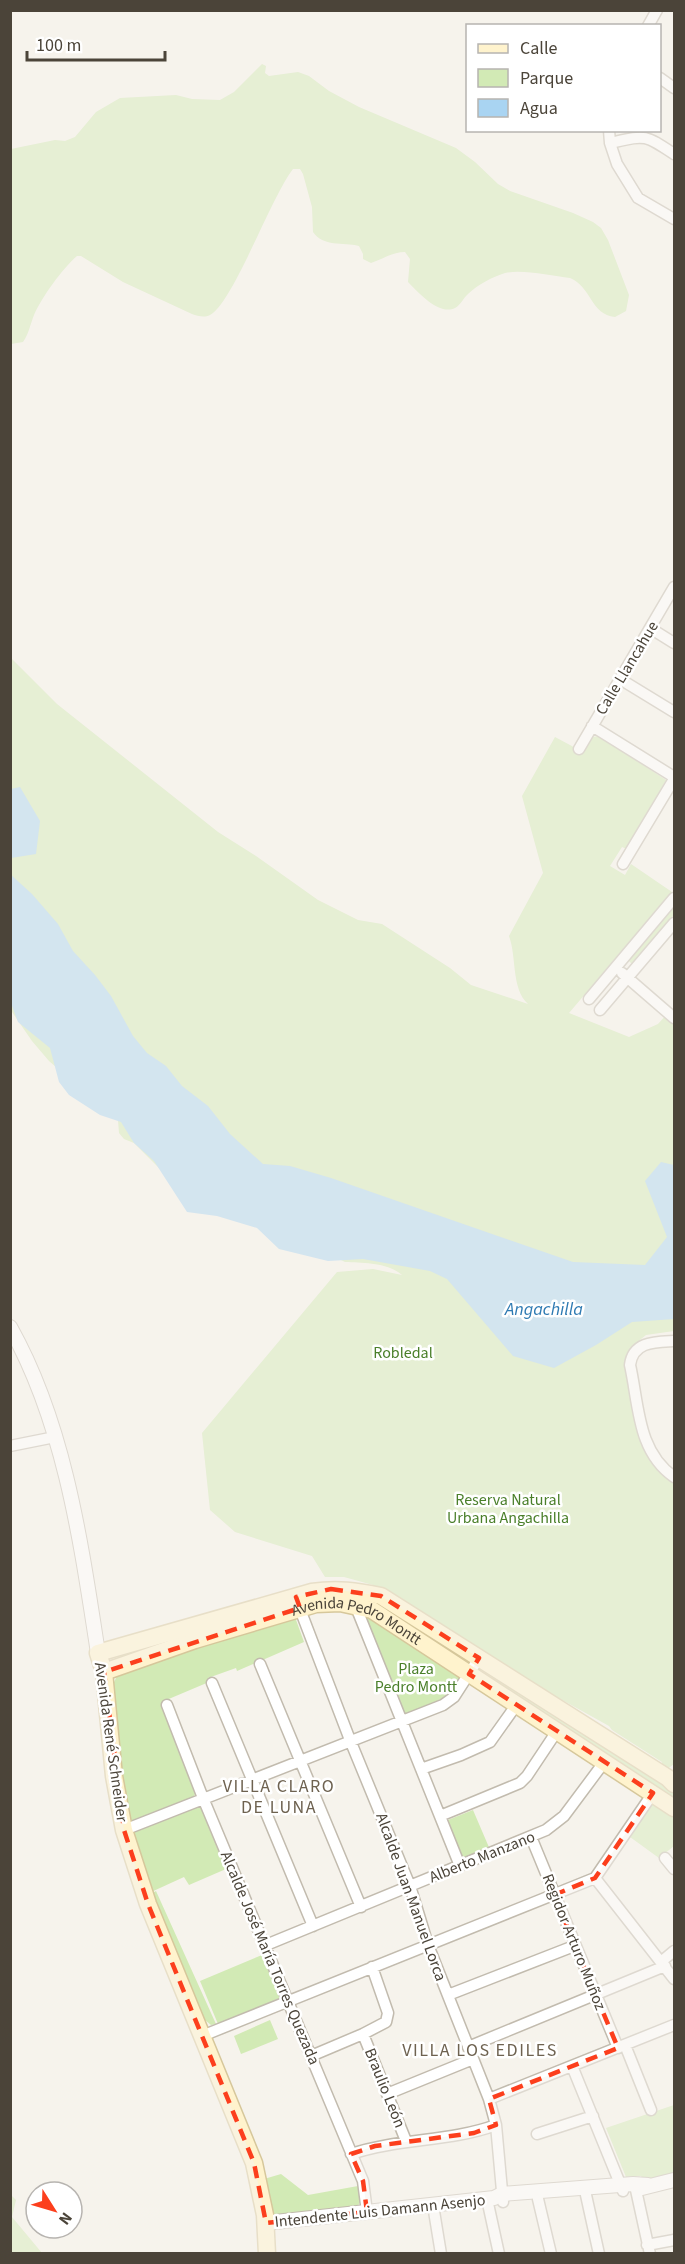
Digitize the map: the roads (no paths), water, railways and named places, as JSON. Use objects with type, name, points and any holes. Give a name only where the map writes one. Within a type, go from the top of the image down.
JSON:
[{"type":"main road","name":"Avenida Pedro Montt","points":[[104,1672],[298,1603],[331,1589],[350,1590],[381,1596],[672,1778]]},
{"type":"main road","name":"Avenida Pedro Montt","points":[[98,1653],[298,1603],[357,1605],[372,1610],[675,1808]]},
{"type":"main road","name":"Avenida René Schneider","points":[[98,1653],[104,1672],[114,1776],[124,1830],[148,1904],[254,2163],[266,2223],[267,2253]]},
{"type":"street","points":[[649,24],[657,10]]},
{"type":"street","points":[[661,79],[675,88]]},
{"type":"street","points":[[609,132],[617,164],[638,198],[675,219]]},
{"type":"street","points":[[610,143],[644,136],[675,154]]},
{"type":"street","name":"Calle Llancahue","points":[[579,749],[675,587]]},
{"type":"street","points":[[650,628],[675,643]]},
{"type":"street","points":[[620,679],[675,712]]},
{"type":"street","points":[[592,726],[675,778],[623,864]]},
{"type":"street","points":[[589,999],[675,898]]},
{"type":"street","points":[[600,1010],[675,923]]},
{"type":"street","points":[[615,967],[675,1018]]},
{"type":"street","name":"Avenida René Schneider","points":[[10,1327],[41,1390],[55,1437],[84,1566],[98,1653]]},
{"type":"street","points":[[675,1341],[644,1344],[634,1352],[630,1365],[643,1437],[657,1461],[675,1477]]},
{"type":"street","points":[[10,1446],[55,1437]]},
{"type":"street","name":"Alcalde Juan Manuel Lorca","points":[[298,1603],[350,1740],[411,1886],[428,1945],[489,2099],[496,2124],[499,2253]]},
{"type":"street","points":[[357,1605],[460,1866]]},
{"type":"street","points":[[124,1830],[443,1705],[454,1696],[479,1658]]},
{"type":"street","points":[[260,1664],[361,1906]]},
{"type":"street","points":[[212,1683],[313,1926]]},
{"type":"street","points":[[421,1769],[490,1742],[517,1704]]},
{"type":"street","name":"Alcalde José María Torres Quezada","points":[[167,1705],[203,1798],[363,2181],[367,2212]]},
{"type":"street","points":[[440,1816],[520,1783],[557,1731]]},
{"type":"street","name":"Alberto Manzano","points":[[266,1945],[546,1830],[559,1821],[604,1761]]},
{"type":"street","points":[[202,2036],[596,1878],[653,1793]]},
{"type":"street","name":"Regidor Arturo Muñoz","points":[[531,1837],[574,1946],[651,2110]]},
{"type":"street","points":[[665,1858],[675,1869]]},
{"type":"street","points":[[596,1878],[675,1979]]},
{"type":"street","points":[[448,1995],[574,1946]]},
{"type":"street","points":[[468,2047],[596,1996],[664,1963],[675,1952]]},
{"type":"street","points":[[311,2056],[383,2024],[388,2016],[372,1967]]},
{"type":"street","points":[[489,2099],[675,2025]]},
{"type":"street","name":"Braulio León","points":[[363,2034],[406,2141]]},
{"type":"street","points":[[387,2094],[473,2059]]},
{"type":"street","points":[[572,2066],[593,2116],[632,2187],[648,2249],[675,2240]]},
{"type":"street","points":[[537,2134],[593,2116]]},
{"type":"street","points":[[351,2154],[375,2146],[474,2133],[496,2124]]},
{"type":"street","name":"Intendente Luis Damann Asenjo","points":[[496,2198],[538,2199],[675,2180]]},
{"type":"street","name":"Intendente Luis Damann Asenjo","points":[[266,2223],[496,2198],[632,2187]]},
{"type":"street","points":[[586,2194],[599,2253]]},
{"type":"street","points":[[538,2199],[551,2253]]},
{"type":"street","points":[[433,2205],[441,2253]]},
{"type":"water","points":[[20,787],[40,821],[36,854],[11,858],[11,789]]},
{"type":"water","name":"Angachilla","points":[[10,874],[32,894],[58,924],[73,951],[111,996],[133,1036],[147,1053],[166,1066],[182,1086],[208,1106],[230,1134],[263,1164],[290,1166],[331,1178],[573,1262],[645,1265],[667,1237],[645,1181],[661,1162],[674,1165],[674,1319],[632,1322],[554,1368],[513,1356],[447,1279],[430,1271],[363,1259],[328,1261],[279,1249],[257,1228],[217,1216],[187,1212],[154,1161],[134,1143],[121,1122],[100,1115],[69,1095],[59,1082],[50,1048],[18,1022],[11,1003]]},
{"type":"district","name":"VILLA CLARO DE LUNA","points":[[279,1796]]},
{"type":"district","name":"VILLA LOS EDILES","points":[[480,2050]]},
{"type":"park label","name":"Robledal","points":[[403,1353]]},
{"type":"park label","name":"Reserva Natural Urbana Angachilla","points":[[508,1509]]},
{"type":"park label","name":"Plaza Pedro Montt","points":[[416,1678]]}]
